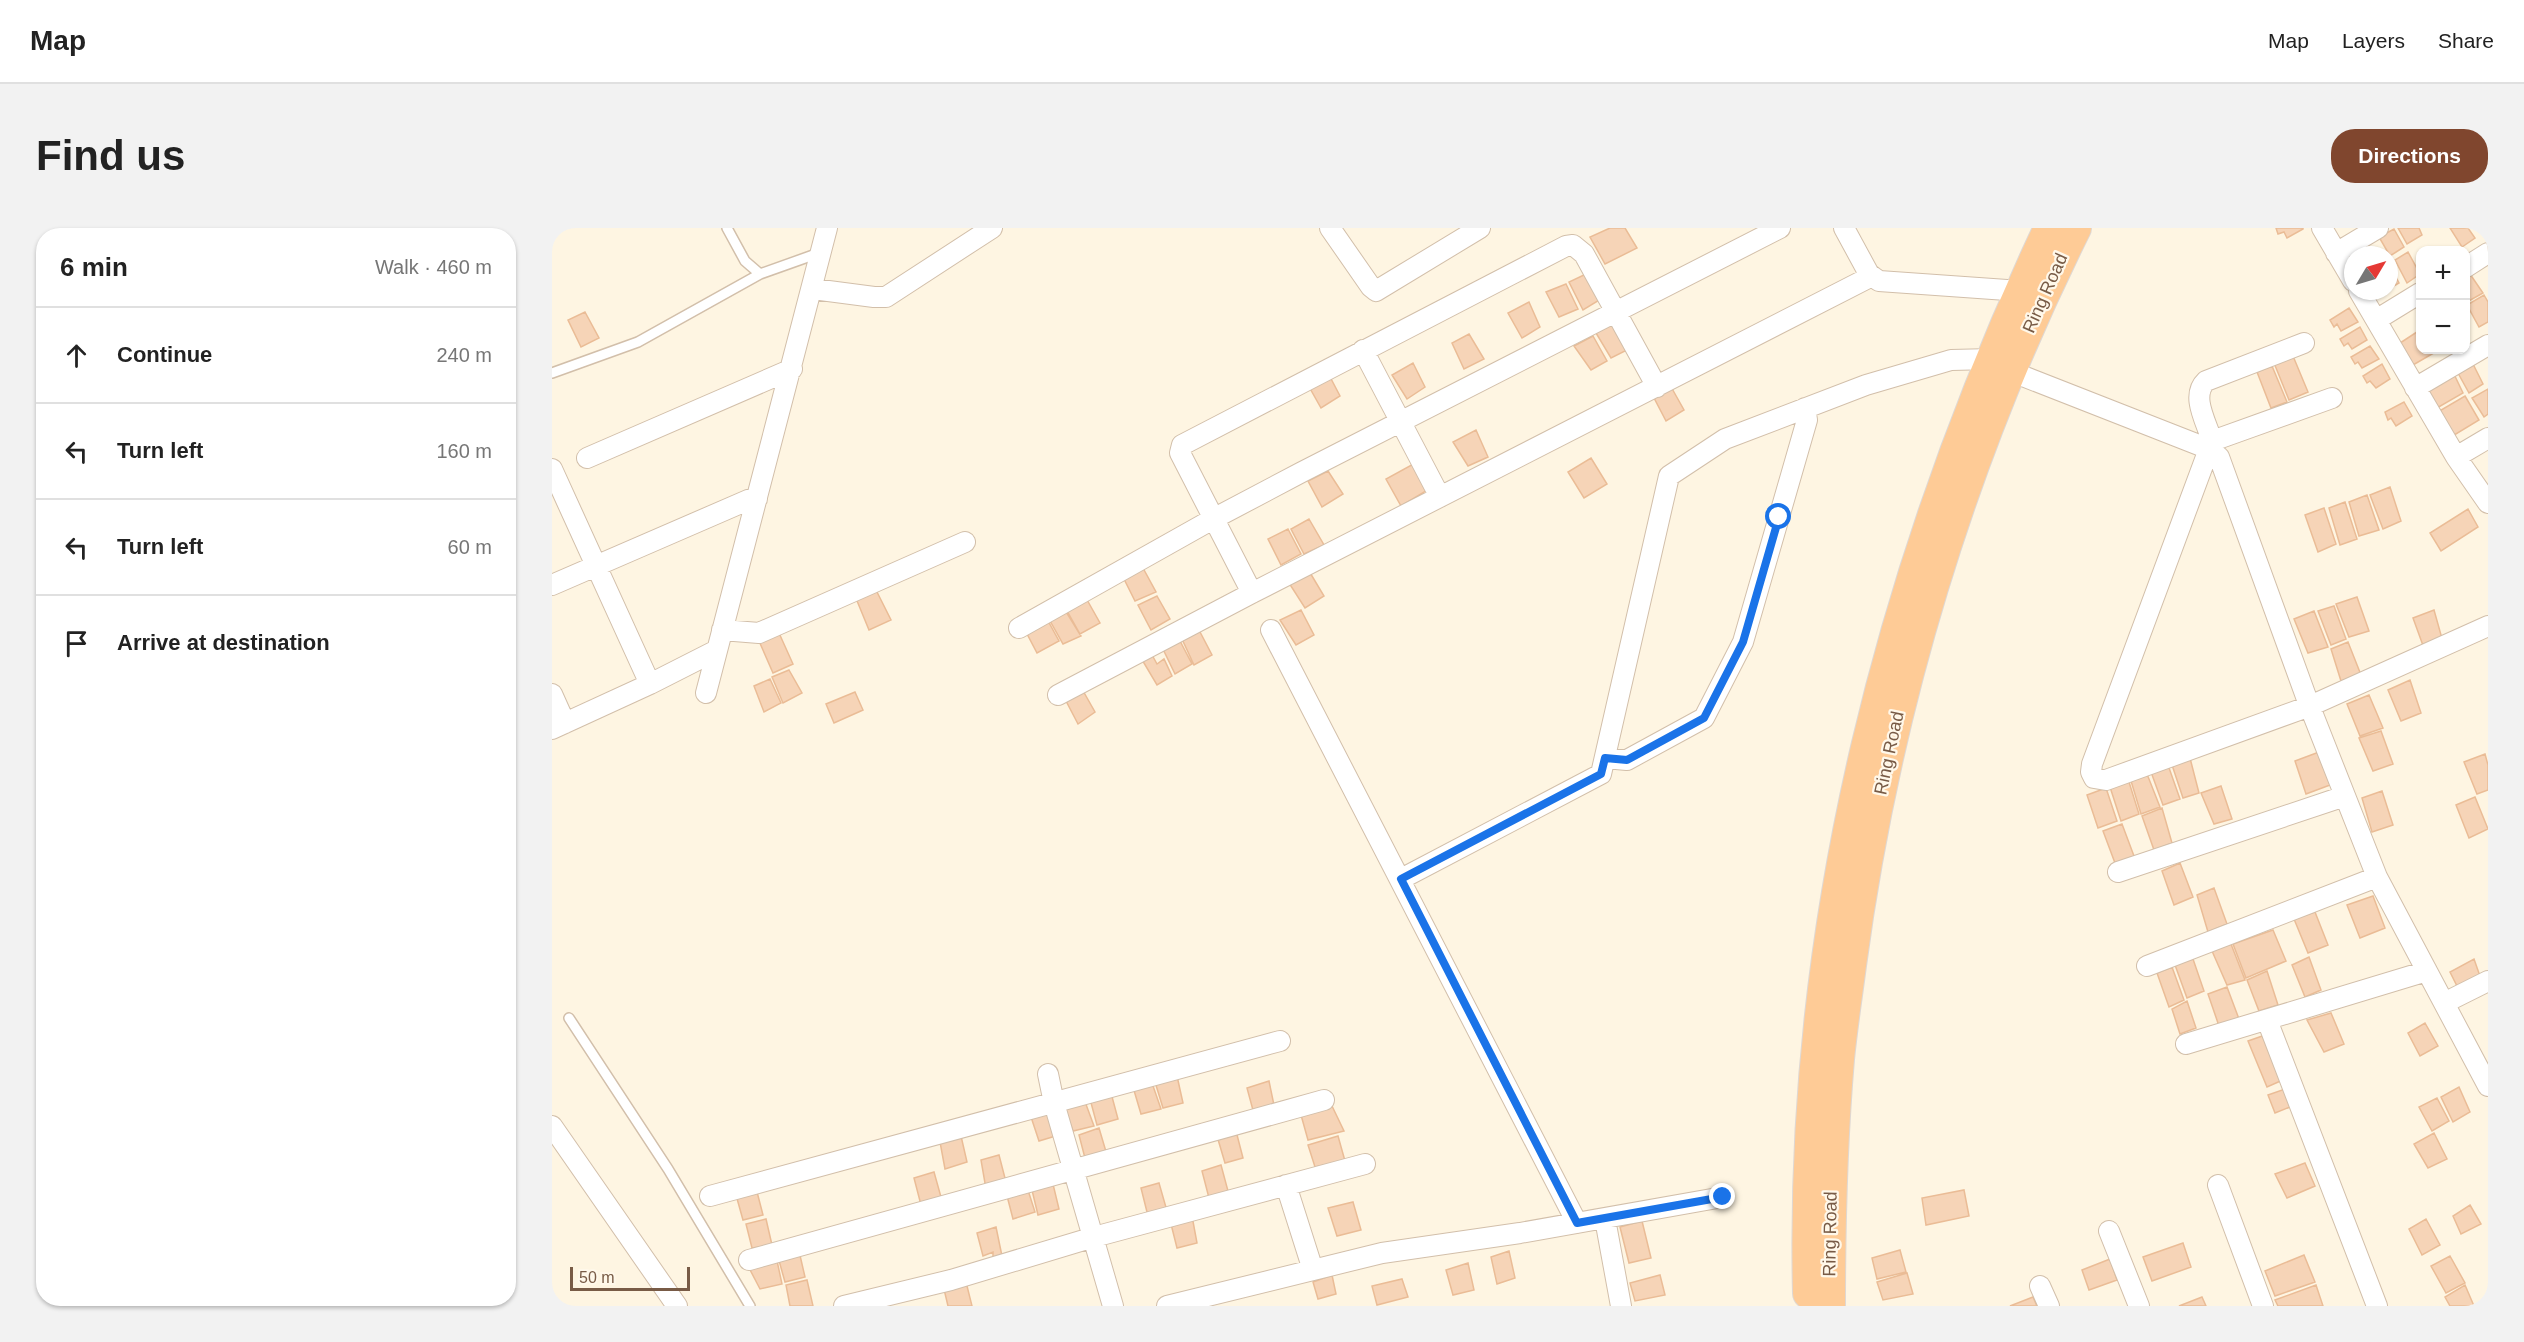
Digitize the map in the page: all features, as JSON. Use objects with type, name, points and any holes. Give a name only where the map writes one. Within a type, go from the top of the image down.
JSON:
[{"type":"highway","name":"Ring Road","points":[[1829,1306],[1830,1201],[1838,1059],[1868,849],[1890,742],[1915,642],[1953,525],[2021,291],[2050,228]]},
{"type":"highway","name":"Ring Road","points":[[1809,1306],[1807,1231],[1811,1111],[1822,999],[1843,860],[1885,668],[1944,480],[2001,365],[2075,228]]},
{"type":"street","points":[[705,693],[813,289],[827,228]]},
{"type":"street","points":[[813,289],[886,297],[992,228]]},
{"type":"street","points":[[1340,231],[1371,287],[1376,291],[1480,228]]},
{"type":"street","points":[[1019,628],[1213,519],[1780,228]]},
{"type":"street","points":[[1844,228],[1872,276],[1884,282],[2021,291]]},
{"type":"street","points":[[2336,253],[2378,228]]},
{"type":"street","points":[[2323,229],[2344,266]]},
{"type":"street","points":[[1252,592],[1180,453],[1182,445],[1566,246],[1573,245],[1584,254],[1657,387]]},
{"type":"street","points":[[2470,265],[2488,254]]},
{"type":"street","points":[[1058,695],[1252,592],[1872,276]]},
{"type":"street","points":[[2376,320],[2416,296]]},
{"type":"street","points":[[2364,300],[2456,457],[2488,503]]},
{"type":"street","points":[[2304,343],[2206,381],[2200,387],[2198,396],[2207,445],[2096,752],[2091,772],[2094,778],[2106,780],[2310,706],[2488,626]]},
{"type":"street","points":[[2415,388],[2488,345]]},
{"type":"street","points":[[1364,350],[1440,497]]},
{"type":"street","points":[[1401,879],[1601,774],[1669,476],[1725,439],[1866,385],[1951,360],[2001,365],[2207,445],[2219,457],[2310,706],[2377,877],[2488,1086]]},
{"type":"street","points":[[587,458],[792,369]]},
{"type":"street","points":[[2207,445],[2332,398]]},
{"type":"street","points":[[1605,758],[1627,760],[1704,718],[1743,642],[1807,420],[1805,408]]},
{"type":"street","points":[[2456,457],[2488,438]]},
{"type":"street","points":[[553,474],[650,684]]},
{"type":"street","points":[[552,585],[757,499]]},
{"type":"street","points":[[722,630],[759,633],[965,542]]},
{"type":"street","points":[[1271,630],[1577,1223]]},
{"type":"street","points":[[552,694],[559,726],[717,650]]},
{"type":"street","points":[[2118,872],[2345,796]]},
{"type":"street","points":[[2148,966],[2377,877]]},
{"type":"street","points":[[2187,1044],[2427,971]]},
{"type":"street","points":[[2444,1003],[2488,981]]},
{"type":"street","points":[[2267,1020],[2377,1306]]},
{"type":"street","points":[[710,1196],[1280,1041]]},
{"type":"street","points":[[1048,1074],[1054,1103],[1113,1306]]},
{"type":"street","points":[[749,1260],[1324,1100]]},
{"type":"street","points":[[552,1126],[677,1306]]},
{"type":"street","points":[[844,1306],[951,1280],[1094,1237],[1365,1164]]},
{"type":"street","points":[[1286,1185],[1314,1270]]},
{"type":"street","points":[[2218,1185],[2263,1306]]},
{"type":"street","points":[[1167,1306],[1382,1254],[1605,1219],[1723,1197]]},
{"type":"street","points":[[1605,1219],[1621,1306]]},
{"type":"street","points":[[2109,1231],[2139,1306]]},
{"type":"street","points":[[2040,1286],[2049,1306]]},
{"type":"lane","points":[[728,228],[745,261],[760,274]]},
{"type":"lane","points":[[552,373],[638,342],[760,274],[822,252]]},
{"type":"lane","points":[[569,1018],[668,1169],[750,1306]]},
{"type":"building","points":[[1610,228],[1625,228],[1637,248],[1605,264],[1590,237]]},
{"type":"building","points":[[2276,228],[2303,229],[2287,238],[2284,232],[2278,234]]},
{"type":"building","points":[[2398,228],[2419,228],[2422,235],[2407,244]]},
{"type":"building","points":[[2450,228],[2468,228],[2475,238],[2461,246]]},
{"type":"building","points":[[2394,229],[2404,247],[2398,251],[2398,246],[2384,246],[2379,237]]},
{"type":"building","points":[[2408,252],[2416,267],[2416,277],[2407,283],[2398,266],[2398,258]]},
{"type":"building","points":[[1588,273],[1601,299],[1583,310],[1569,282]]},
{"type":"building","points":[[2470,274],[2483,293],[2470,300]]},
{"type":"building","points":[[1566,284],[1578,309],[1559,317],[1546,292]]},
{"type":"building","points":[[2484,295],[2488,302],[2488,322],[2479,327],[2470,310],[2470,303]]},
{"type":"building","points":[[1529,302],[1540,327],[1522,338],[1508,313]]},
{"type":"building","points":[[2349,308],[2358,322],[2341,331],[2337,324],[2334,327],[2330,320]]},
{"type":"building","points":[[585,312],[599,338],[581,347],[568,320]]},
{"type":"building","points":[[1614,323],[1629,349],[1611,358],[1596,333]]},
{"type":"building","points":[[2360,327],[2367,340],[2352,349],[2348,343],[2344,346],[2340,339]]},
{"type":"building","points":[[2416,333],[2416,354],[2432,354],[2413,365],[2397,345]]},
{"type":"building","points":[[1469,334],[1484,359],[1464,369],[1452,343]]},
{"type":"building","points":[[1593,336],[1607,361],[1591,370],[1574,346]]},
{"type":"building","points":[[2370,346],[2379,359],[2362,368],[2358,362],[2355,364],[2351,357]]},
{"type":"building","points":[[2293,356],[2308,392],[2289,400],[2274,363]]},
{"type":"building","points":[[1413,363],[1425,387],[1407,399],[1392,375]]},
{"type":"building","points":[[2382,364],[2390,379],[2376,388],[2370,381],[2367,383],[2363,376]]},
{"type":"building","points":[[2473,364],[2483,384],[2469,393],[2458,373]]},
{"type":"building","points":[[2272,366],[2287,402],[2271,408],[2257,372]]},
{"type":"building","points":[[2452,370],[2463,393],[2437,408],[2424,385]]},
{"type":"building","points":[[1328,373],[1340,396],[1321,408],[1307,383]]},
{"type":"building","points":[[1670,385],[1684,410],[1666,421],[1652,394]]},
{"type":"building","points":[[2488,389],[2488,414],[2484,417],[2472,398]]},
{"type":"building","points":[[2465,396],[2479,420],[2451,437],[2436,413]]},
{"type":"building","points":[[2404,402],[2412,416],[2396,426],[2391,418],[2388,420],[2385,412]]},
{"type":"building","points":[[1476,430],[1488,457],[1468,466],[1453,442]]},
{"type":"building","points":[[1591,458],[1607,484],[1584,498],[1568,472]]},
{"type":"building","points":[[1417,462],[1431,488],[1401,506],[1386,479]]},
{"type":"building","points":[[1328,471],[1343,494],[1322,507],[1308,481]]},
{"type":"building","points":[[2390,487],[2401,521],[2383,529],[2370,495]]},
{"type":"building","points":[[2367,495],[2379,530],[2359,536],[2349,502]]},
{"type":"building","points":[[2345,502],[2357,539],[2340,545],[2329,508]]},
{"type":"building","points":[[2324,508],[2336,544],[2318,552],[2305,515]]},
{"type":"building","points":[[2468,509],[2478,527],[2441,551],[2430,533]]},
{"type":"building","points":[[1309,519],[1324,545],[1304,554],[1291,529]]},
{"type":"building","points":[[1288,529],[1301,554],[1281,565],[1268,539]]},
{"type":"building","points":[[1143,568],[1156,592],[1135,601],[1124,579]]},
{"type":"building","points":[[1309,571],[1324,596],[1305,608],[1289,583]]},
{"type":"building","points":[[875,588],[891,620],[869,630],[855,596]]},
{"type":"building","points":[[1157,596],[1170,619],[1151,630],[1138,605]]},
{"type":"building","points":[[2357,597],[2369,631],[2349,637],[2336,604]]},
{"type":"building","points":[[1086,598],[1100,623],[1080,634],[1066,609]]},
{"type":"building","points":[[2334,606],[2346,639],[2331,645],[2318,611]]},
{"type":"building","points":[[1065,610],[1081,636],[1063,644],[1049,619]]},
{"type":"building","points":[[1301,610],[1314,635],[1296,645],[1280,620]]},
{"type":"building","points":[[2434,610],[2443,642],[2425,651],[2413,618]]},
{"type":"building","points":[[2314,611],[2328,647],[2308,653],[2294,619]]},
{"type":"building","points":[[1047,619],[1059,641],[1037,653],[1025,630]]},
{"type":"building","points":[[1199,630],[1212,655],[1194,665],[1182,639]]},
{"type":"building","points":[[779,633],[793,664],[773,673],[759,641]]},
{"type":"building","points":[[1179,639],[1192,664],[1175,674],[1162,647]]},
{"type":"building","points":[[2348,642],[2361,675],[2341,681],[2331,649]]},
{"type":"building","points":[[1151,653],[1157,664],[1164,659],[1172,676],[1157,685],[1141,658]]},
{"type":"building","points":[[789,670],[802,693],[783,703],[772,677]]},
{"type":"building","points":[[770,679],[781,703],[764,712],[754,686]]},
{"type":"building","points":[[2410,680],[2421,713],[2401,721],[2388,690]]},
{"type":"building","points":[[1082,689],[1095,712],[1078,724],[1065,699]]},
{"type":"building","points":[[855,692],[863,710],[834,723],[826,704]]},
{"type":"building","points":[[2369,695],[2383,728],[2360,736],[2347,704]]},
{"type":"building","points":[[2381,731],[2393,764],[2373,771],[2359,738]]},
{"type":"building","points":[[2319,752],[2330,785],[2306,794],[2295,761]]},
{"type":"building","points":[[2485,754],[2488,765],[2488,790],[2477,794],[2464,762]]},
{"type":"building","points":[[2190,758],[2199,793],[2183,798],[2172,765]]},
{"type":"building","points":[[2168,765],[2180,799],[2163,805],[2151,772]]},
{"type":"building","points":[[2147,774],[2160,807],[2141,814],[2131,781]]},
{"type":"building","points":[[2129,782],[2139,814],[2121,821],[2110,787]]},
{"type":"building","points":[[2221,786],[2232,819],[2214,824],[2201,793]]},
{"type":"building","points":[[2106,788],[2117,821],[2098,828],[2087,795]]},
{"type":"building","points":[[2382,791],[2393,825],[2372,832],[2362,798]]},
{"type":"building","points":[[2475,797],[2488,829],[2469,838],[2456,805]]},
{"type":"building","points":[[2162,808],[2172,843],[2154,850],[2142,816]]},
{"type":"building","points":[[2122,824],[2134,856],[2115,863],[2103,831]]},
{"type":"building","points":[[2180,863],[2193,897],[2174,905],[2162,871]]},
{"type":"building","points":[[2214,888],[2227,924],[2208,932],[2197,895]]},
{"type":"building","points":[[2373,896],[2385,928],[2360,938],[2347,905]]},
{"type":"building","points":[[2315,912],[2328,945],[2308,953],[2294,919]]},
{"type":"building","points":[[2273,930],[2286,961],[2246,978],[2233,944]]},
{"type":"building","points":[[2231,944],[2245,980],[2227,985],[2212,951]]},
{"type":"building","points":[[2309,957],[2321,990],[2305,997],[2292,965]]},
{"type":"building","points":[[2193,959],[2204,991],[2187,998],[2175,965]]},
{"type":"building","points":[[2474,959],[2481,979],[2458,988],[2450,972]]},
{"type":"building","points":[[2172,967],[2184,1000],[2169,1007],[2157,973]]},
{"type":"building","points":[[2267,971],[2278,1005],[2259,1011],[2247,980]]},
{"type":"building","points":[[2227,987],[2239,1019],[2219,1026],[2208,994]]},
{"type":"building","points":[[2187,1001],[2196,1028],[2180,1034],[2172,1009]]},
{"type":"building","points":[[2331,1013],[2344,1044],[2324,1052],[2307,1020]]},
{"type":"building","points":[[2425,1023],[2438,1046],[2420,1056],[2408,1033]]},
{"type":"building","points":[[2268,1034],[2285,1079],[2267,1087],[2248,1041]]},
{"type":"building","points":[[1177,1076],[1183,1103],[1163,1108],[1155,1082]]},
{"type":"building","points":[[1269,1081],[1275,1110],[1254,1114],[1247,1088]]},
{"type":"building","points":[[1152,1083],[1161,1109],[1141,1114],[1133,1087]]},
{"type":"building","points":[[2459,1087],[2470,1112],[2453,1122],[2441,1097]]},
{"type":"building","points":[[2288,1088],[2295,1105],[2275,1113],[2268,1095]]},
{"type":"building","points":[[1111,1093],[1118,1119],[1097,1125],[1090,1099]]},
{"type":"building","points":[[2437,1098],[2449,1121],[2432,1131],[2419,1107]]},
{"type":"building","points":[[1084,1099],[1094,1126],[1073,1131],[1063,1104]]},
{"type":"building","points":[[1332,1106],[1344,1131],[1308,1140],[1301,1115]]},
{"type":"building","points":[[1051,1107],[1059,1135],[1039,1141],[1030,1114]]},
{"type":"building","points":[[1099,1128],[1107,1155],[1086,1162],[1079,1135]]},
{"type":"building","points":[[1236,1131],[1243,1158],[1225,1163],[1217,1136]]},
{"type":"building","points":[[2434,1133],[2447,1159],[2428,1168],[2414,1144]]},
{"type":"building","points":[[961,1136],[967,1162],[945,1169],[940,1142]]},
{"type":"building","points":[[1338,1136],[1345,1161],[1315,1167],[1308,1145]]},
{"type":"building","points":[[999,1155],[1006,1182],[986,1189],[981,1160]]},
{"type":"building","points":[[2305,1163],[2315,1186],[2287,1198],[2275,1174]]},
{"type":"building","points":[[1221,1165],[1228,1191],[1209,1198],[1202,1171]]},
{"type":"building","points":[[934,1172],[941,1197],[921,1205],[914,1178]]},
{"type":"building","points":[[1052,1180],[1059,1209],[1038,1215],[1031,1186]]},
{"type":"building","points":[[1159,1183],[1167,1211],[1148,1216],[1141,1188]]},
{"type":"building","points":[[1027,1187],[1035,1212],[1013,1219],[1006,1192]]},
{"type":"building","points":[[756,1188],[763,1215],[743,1220],[736,1195]]},
{"type":"building","points":[[1964,1190],[1969,1216],[1926,1225],[1922,1198]]},
{"type":"building","points":[[1353,1202],[1361,1230],[1337,1236],[1328,1208]]},
{"type":"building","points":[[2470,1205],[2481,1224],[2461,1234],[2453,1216]]},
{"type":"building","points":[[1192,1216],[1197,1243],[1177,1248],[1170,1220]]},
{"type":"building","points":[[766,1219],[772,1245],[752,1248],[746,1224]]},
{"type":"building","points":[[2426,1219],[2440,1245],[2422,1255],[2409,1229]]},
{"type":"building","points":[[1642,1221],[1651,1258],[1629,1263],[1620,1227]]},
{"type":"building","points":[[996,1227],[1002,1256],[993,1258],[993,1252],[983,1256],[977,1233]]},
{"type":"building","points":[[2183,1243],[2191,1267],[2152,1281],[2143,1257]]},
{"type":"building","points":[[1900,1250],[1906,1272],[1877,1279],[1872,1258]]},
{"type":"building","points":[[799,1251],[805,1277],[785,1282],[778,1257]]},
{"type":"building","points":[[1509,1251],[1515,1278],[1497,1284],[1491,1257]]},
{"type":"building","points":[[2304,1255],[2315,1282],[2275,1296],[2265,1271]]},
{"type":"building","points":[[776,1256],[782,1284],[760,1289],[747,1264]]},
{"type":"building","points":[[2450,1256],[2465,1283],[2446,1293],[2431,1266]]},
{"type":"building","points":[[2110,1259],[2117,1280],[2089,1290],[2082,1270]]},
{"type":"building","points":[[1468,1263],[1474,1290],[1453,1295],[1446,1270]]},
{"type":"building","points":[[1907,1273],[1913,1294],[1883,1300],[1877,1282]]},
{"type":"building","points":[[1332,1275],[1336,1294],[1318,1299],[1313,1282]]},
{"type":"building","points":[[1660,1275],[1665,1295],[1635,1301],[1630,1283]]},
{"type":"building","points":[[965,1278],[972,1306],[948,1306],[943,1285]]},
{"type":"building","points":[[1402,1279],[1408,1297],[1377,1305],[1372,1286]]},
{"type":"building","points":[[807,1280],[813,1306],[790,1306],[786,1285]]},
{"type":"building","points":[[2316,1285],[2323,1306],[2278,1306],[2275,1300]]},
{"type":"building","points":[[2465,1285],[2474,1306],[2450,1306],[2445,1297]]},
{"type":"building","points":[[2033,1297],[2037,1306],[2010,1306]]},
{"type":"building","points":[[2202,1297],[2206,1306],[2179,1306]]},
{"type":"route","points":[[1723,1197],[1577,1223],[1401,879],[1601,774],[1605,758],[1627,760],[1704,718],[1743,642],[1779,517]]}]
